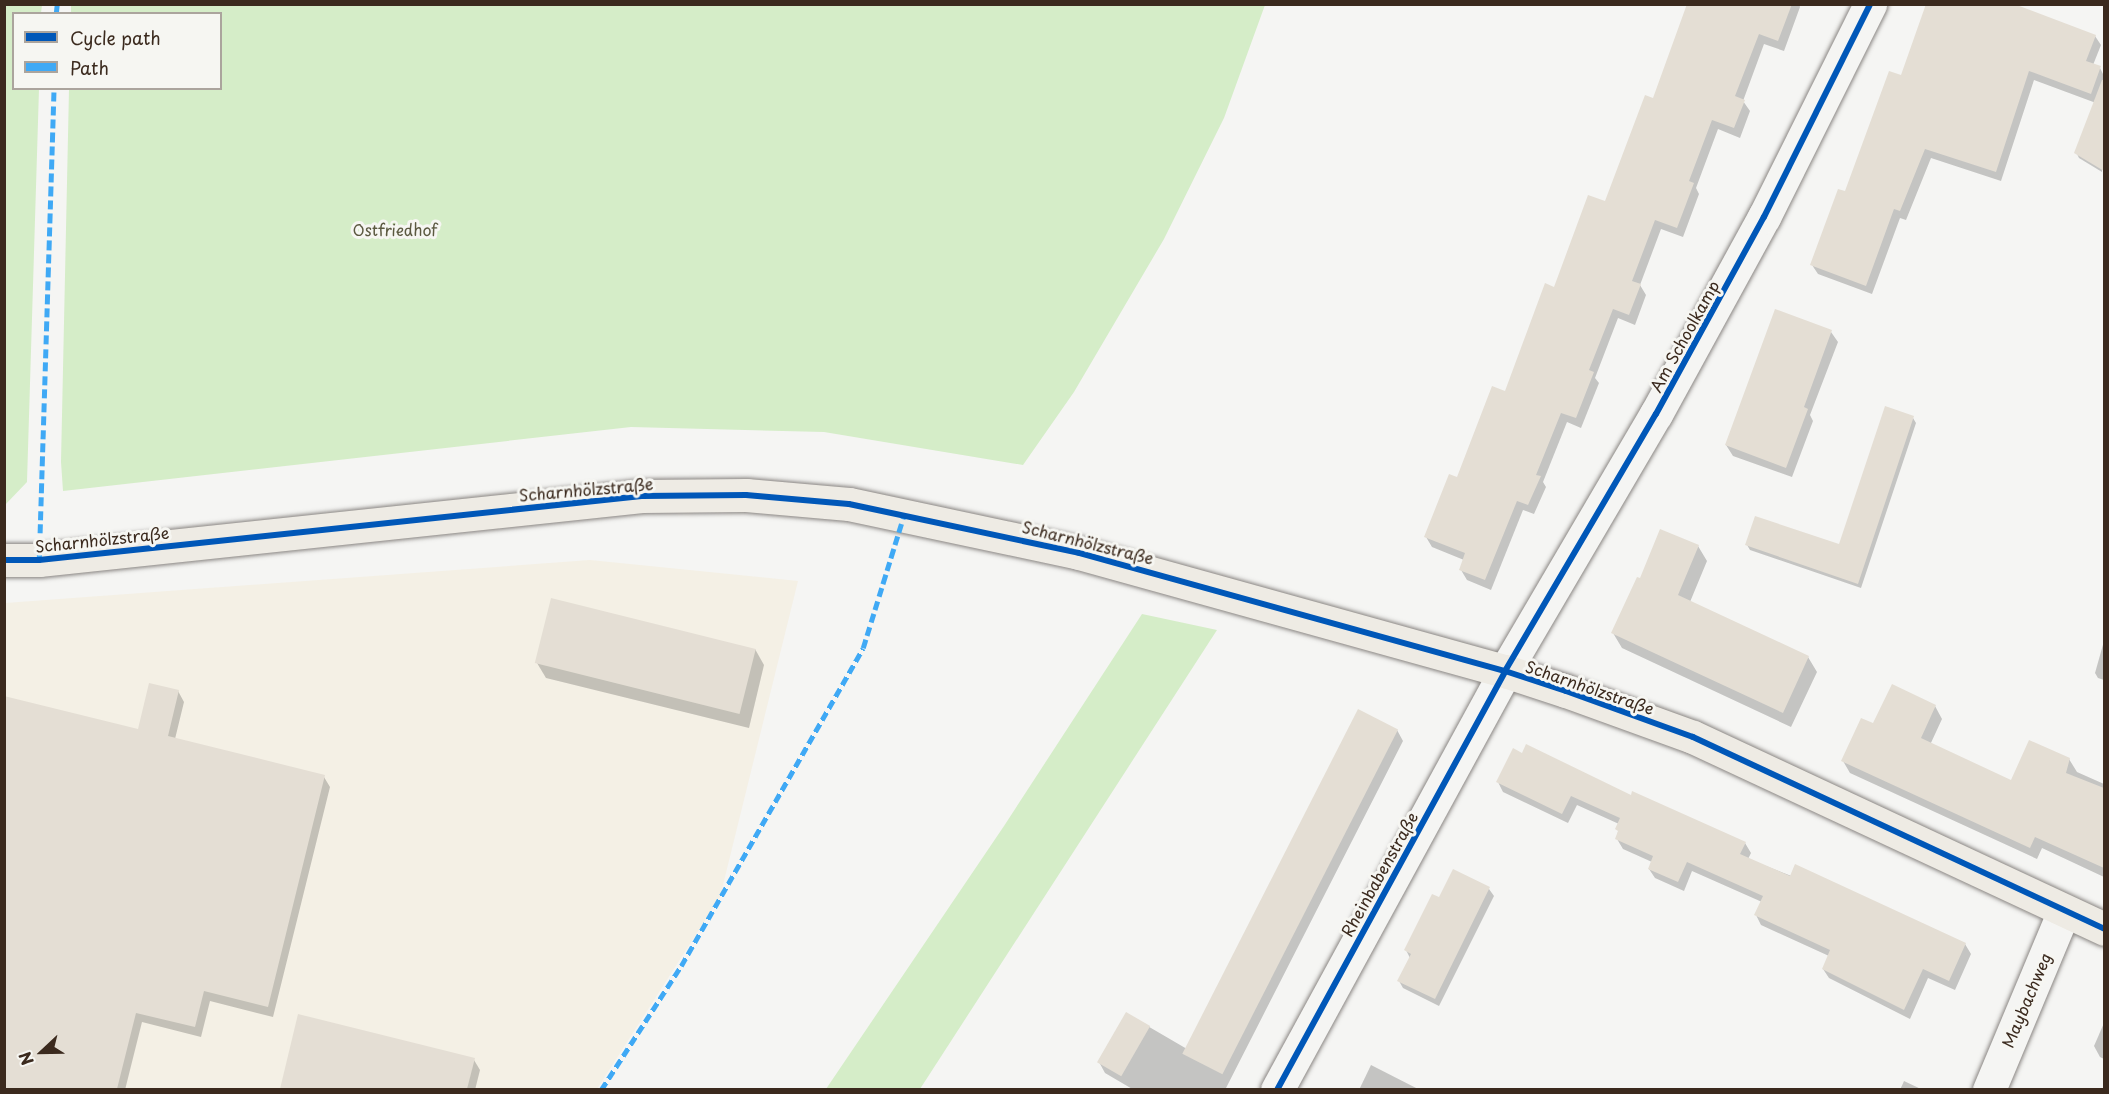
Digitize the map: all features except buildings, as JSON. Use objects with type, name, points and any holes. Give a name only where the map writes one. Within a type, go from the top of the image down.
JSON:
[{"type":"main road","name":"Scharnhölzstraße","points":[[4,560],[39,560],[654,496],[746,495],[849,504],[1079,553],[1505,671],[1693,737],[2104,928]]},
{"type":"street","name":"Am Schoolkamp","points":[[1505,671],[1656,414],[1764,217],[1870,4]]},
{"type":"street","name":"Rheinbabenstraße","points":[[1277,1089],[1505,671]]},
{"type":"street","name":"Maybachweg","points":[[1989,1089],[2064,911]]},
{"type":"shaded area","points":[[590,560],[798,581],[720,897],[597,1089],[5,1090],[5,603]]},
{"type":"green space","name":"Ostfriedhof","points":[[71,4],[1265,5],[1224,118],[1164,239],[1074,392],[1023,465],[824,432],[631,427],[63,491],[61,462],[69,90],[222,90],[222,12],[71,12]]},
{"type":"green space","points":[[4,5],[42,5],[41,12],[12,12],[12,90],[39,90],[27,482],[5,505]]},
{"type":"green space","points":[[1142,614],[1217,630],[920,1089],[826,1089],[1004,826]]},
{"type":"marked path","points":[[56,12],[57,4]]},
{"type":"marked path","points":[[39,560],[54,90]]},
{"type":"marked path","points":[[601,1090],[681,966],[863,648],[904,515]]},
{"type":"cycle path","points":[[1277,1090],[1505,671],[1656,414],[1764,217],[1870,4]]},
{"type":"cycle path","points":[[4,560],[39,560],[642,496],[746,495],[849,504],[1079,553],[1505,671],[1566,691],[1693,737],[2104,929]]}]
